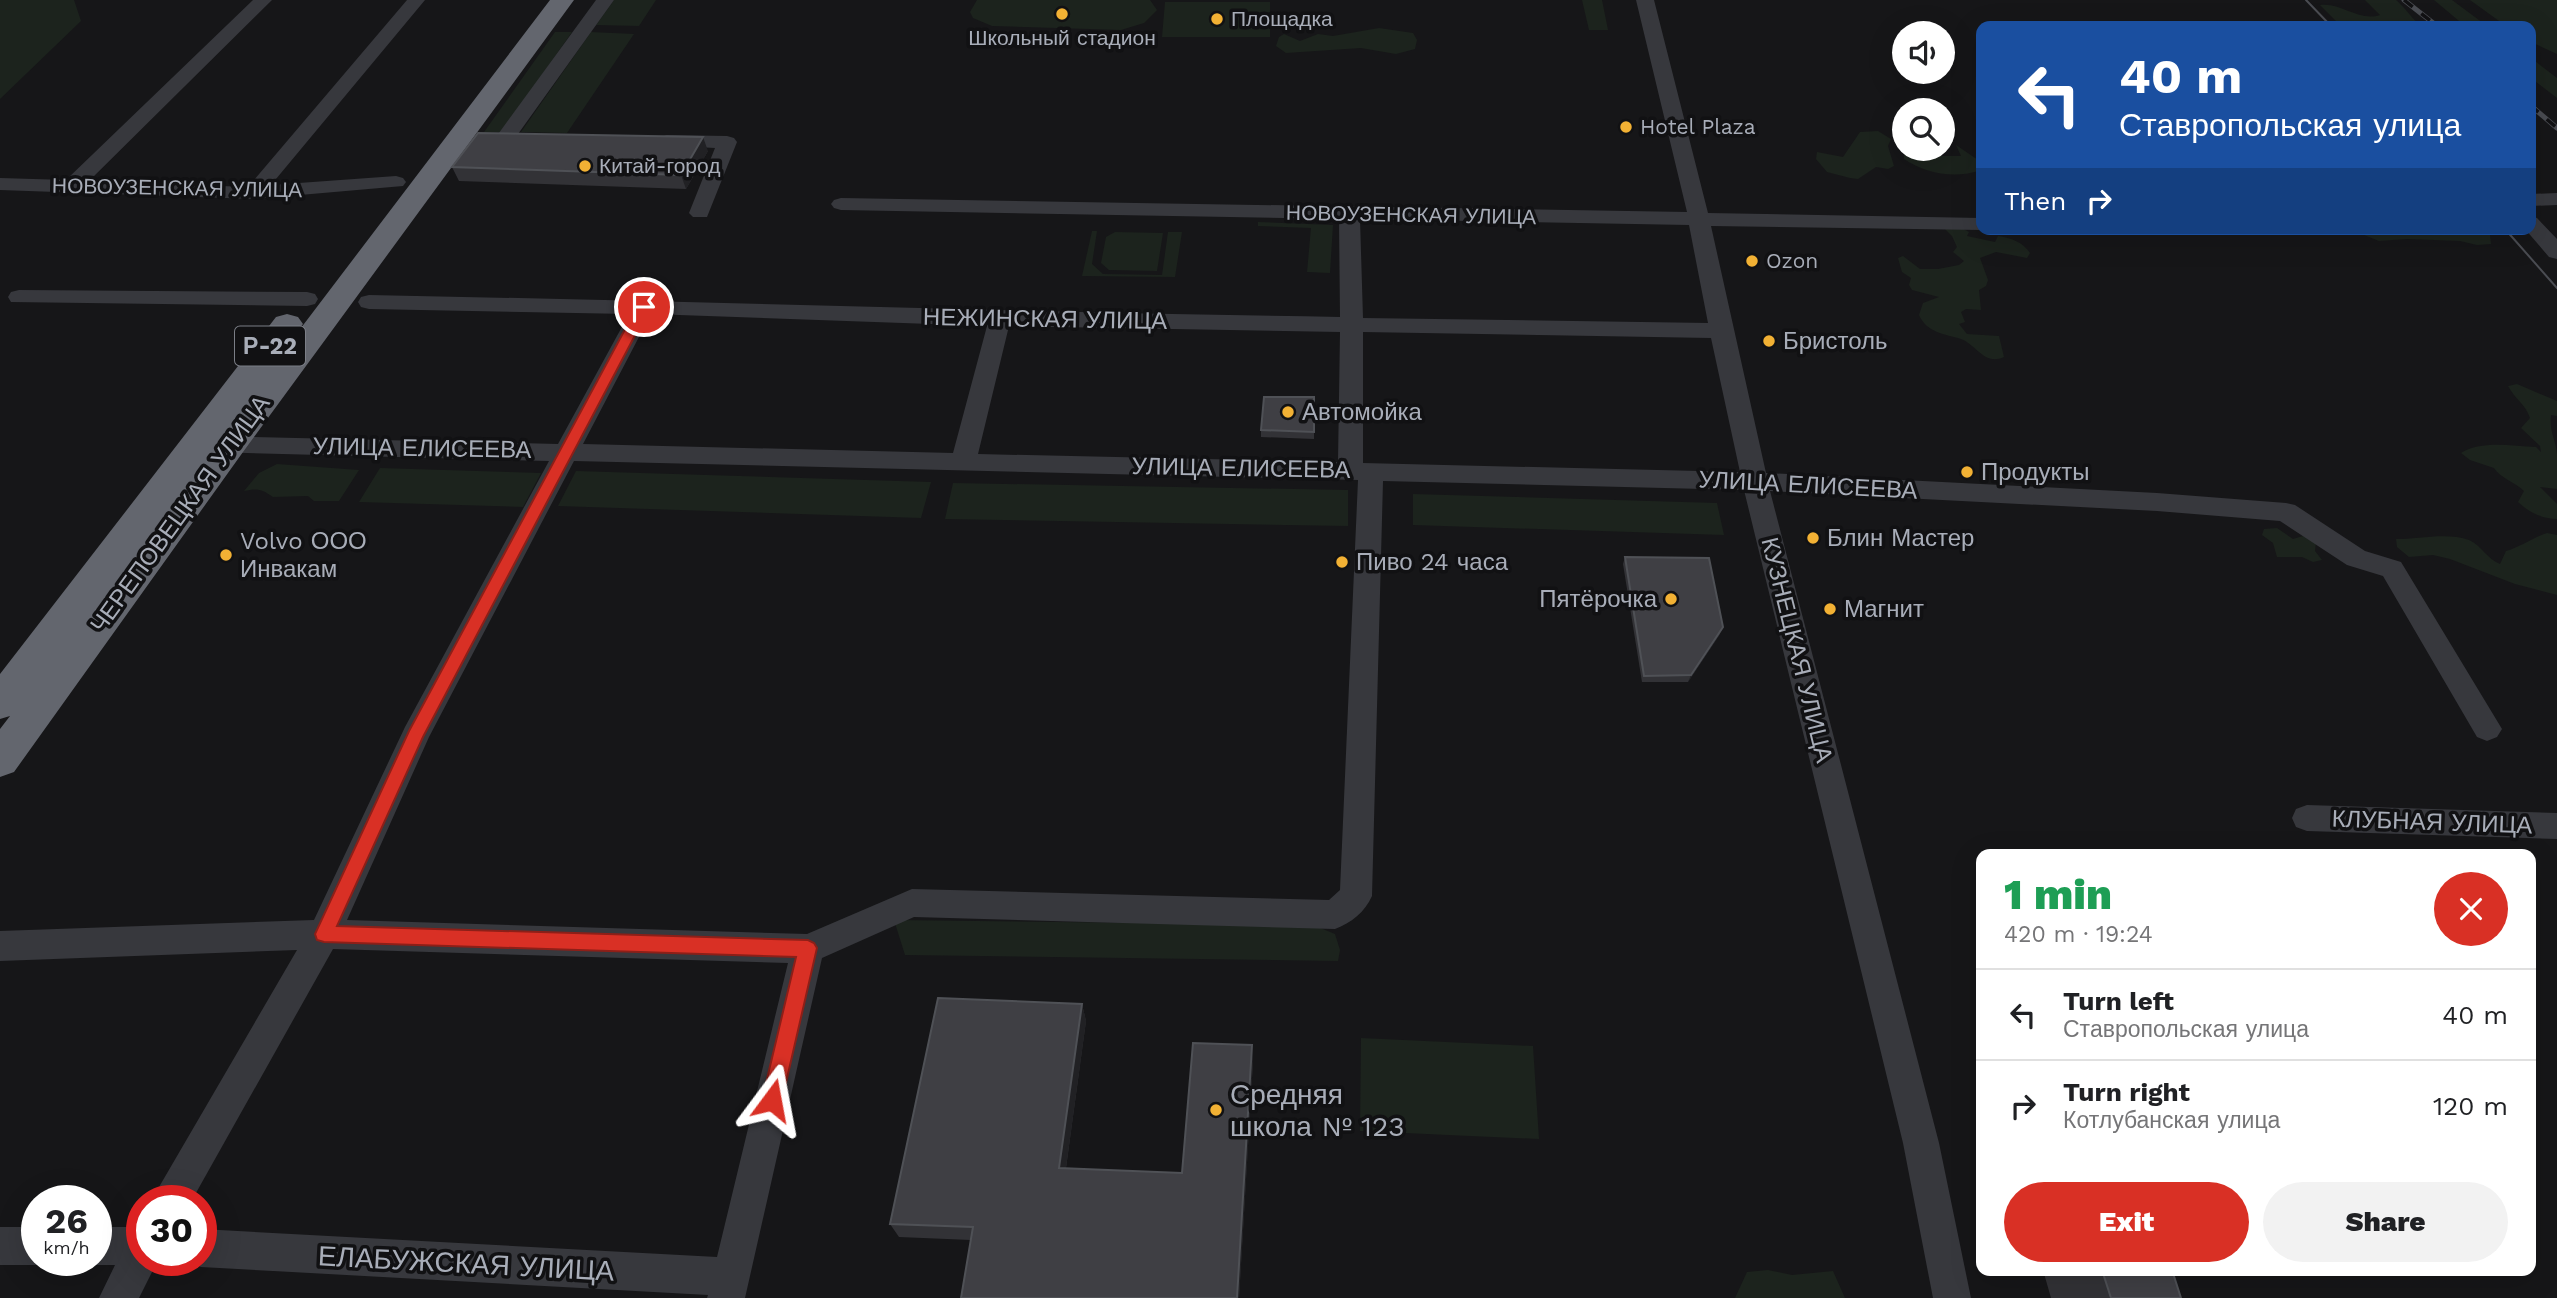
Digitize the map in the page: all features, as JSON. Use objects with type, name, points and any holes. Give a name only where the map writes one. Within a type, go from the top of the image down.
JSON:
[{"type":"highway","name":"ЧЕРЕПОВЕЦКАЯ УЛИЦА","points":[[2,697],[396,183],[538,15],[562,0]]},
{"type":"highway","name":"ЧЕРЕПОВЕЦКАЯ УЛИЦА","points":[[0,760],[231,444],[461,138],[538,15]]},
{"type":"highway","points":[[2,697],[48,694]]},
{"type":"street","points":[[72,186],[263,0]]},
{"type":"street","points":[[254,193],[416,0]]},
{"type":"street","points":[[506,137],[605,0]]},
{"type":"street","name":"КУЗНЕЦКАЯ УЛИЦА","points":[[1645,0],[1699,220],[1755,481],[1920,1143],[1952,1298]]},
{"type":"street","points":[[538,15],[584,27]]},
{"type":"street","points":[[461,138],[534,137]]},
{"type":"street","points":[[644,140],[727,142],[700,214]]},
{"type":"street","name":"НОВОУЗЕНСКАЯ УЛИЦА","points":[[0,184],[254,193],[396,183]]},
{"type":"street","points":[[2536,200],[2557,199]]},
{"type":"street","name":"НОВОУЗЕНСКАЯ УЛИЦА","points":[[841,204],[1976,224]]},
{"type":"street","points":[[0,946],[324,934],[808,948],[912,903],[1335,915],[1356,896],[1361,471],[1352,324],[1349,214]]},
{"type":"street","points":[[2536,229],[2557,252]]},
{"type":"street","points":[[19,298],[307,299]]},
{"type":"street","name":"НЕЖИНСКАЯ УЛИЦА","points":[[369,302],[1000,318],[1721,331]]},
{"type":"street","points":[[181,1185],[324,934],[415,735],[644,307]]},
{"type":"street","points":[[963,462],[1000,318]]},
{"type":"street","name":"УЛИЦА ЕЛИСЕЕВА","points":[[196,443],[1755,481],[2157,502],[2286,512],[2356,558],[2392,569],[2487,729]]},
{"type":"street","name":"КЛУБНАЯ УЛИЦА","points":[[2307,818],[2557,826]]},
{"type":"street","points":[[729,1288],[808,948]]},
{"type":"street","points":[[0,1246],[21,1246]]},
{"type":"street","name":"ЕЛАБУЖСКАЯ УЛИЦА","points":[[217,1249],[729,1288]]},
{"type":"street","points":[[118,1298],[130,1276]]},
{"type":"shaded area","points":[[0,0],[74,0],[81,21],[0,99]]},
{"type":"shaded area","points":[[614,0],[656,0],[639,26],[596,25]]},
{"type":"shaded area","name":"Школьный стадион","points":[[977,0],[1150,0],[1157,10],[1144,23],[1121,30],[992,26],[973,18],[970,12]]},
{"type":"shaded area","points":[[1582,0],[1602,0],[1608,30],[1589,30]]},
{"type":"shaded area","points":[[2365,0],[2396,0],[2416,21],[2336,21],[2320,5],[2335,6],[2365,16],[2380,15]]},
{"type":"shaded area","points":[[2434,0],[2452,0],[2480,21],[2459,21]]},
{"type":"shaded area","points":[[2470,0],[2557,0],[2557,54],[2536,44],[2536,21],[2499,21]]},
{"type":"shaded area","name":"Площадка","points":[[1165,2],[1270,2],[1270,37],[1162,37]]},
{"type":"shaded area","points":[[1379,28],[1413,33],[1417,40],[1415,49],[1396,54],[1361,48],[1286,53],[1276,46],[1279,37],[1284,34],[1300,41],[1318,34],[1333,36]]},
{"type":"shaded area","points":[[555,32],[572,32],[502,132],[484,132]]},
{"type":"shaded area","points":[[591,32],[634,34],[567,133],[521,132]]},
{"type":"shaded area","points":[[2536,62],[2557,78],[2557,98],[2536,82]]},
{"type":"shaded area","points":[[1878,131],[1891,139],[1888,146],[1894,166],[1888,169],[1876,167],[1858,179],[1827,172],[1816,159],[1817,152],[1843,157],[1860,132]]},
{"type":"shaded area","points":[[1956,145],[1976,159],[1976,172],[1941,174],[1908,161],[1955,161],[1955,156],[1961,156]]},
{"type":"shaded area","points":[[1258,222],[1333,225],[1330,273],[1307,272],[1311,228],[1258,226]]},
{"type":"shaded area","points":[[1958,226],[1969,232],[1967,236],[1995,242],[1998,236],[2012,239],[2030,253],[2027,258],[1996,252],[1980,258],[1988,280],[1986,286],[1979,290],[1981,310],[1966,309],[1961,312],[1965,322],[1959,324],[1967,334],[1999,336],[2004,357],[1986,357],[1967,342],[1927,326],[1919,315],[1923,303],[1939,297],[1912,290],[1909,285],[1911,278],[1902,272],[1898,258],[1903,256],[1920,269],[1938,269],[1959,265],[1964,261],[1953,252],[1957,247],[1945,229]]},
{"type":"shaded area","points":[[1092,231],[1097,231],[1092,264],[1103,274],[1162,275],[1168,232],[1182,232],[1175,277],[1082,276]]},
{"type":"shaded area","points":[[1115,232],[1163,233],[1157,271],[1109,270],[1101,263],[1106,237]]},
{"type":"shaded area","points":[[2364,235],[2490,235],[2491,244],[2407,239],[2379,241]]},
{"type":"shaded area","points":[[2517,384],[2557,401],[2557,416],[2551,415],[2551,421],[2557,454],[2557,489],[2540,487],[2557,504],[2557,519],[2540,516],[2527,509],[2518,502],[2524,491],[2494,468],[2470,460],[2461,453],[2478,446],[2497,445],[2536,447],[2541,452],[2540,446],[2521,428],[2530,418],[2508,386]]},
{"type":"shaded area","points":[[277,464],[359,470],[339,501],[314,501],[308,496],[273,497],[259,490],[244,491],[259,473]]},
{"type":"shaded area","points":[[380,468],[541,473],[523,507],[359,502]]},
{"type":"shaded area","points":[[576,471],[931,482],[921,518],[558,506]]},
{"type":"shaded area","points":[[953,483],[1348,490],[1348,526],[945,519]]},
{"type":"shaded area","points":[[1413,494],[1717,503],[1724,535],[1413,525]]},
{"type":"shaded area","points":[[2277,528],[2293,539],[2303,536],[2316,540],[2315,551],[2322,560],[2313,562],[2302,557],[2277,557],[2273,543],[2262,535],[2264,529]]},
{"type":"shaded area","points":[[2547,533],[2557,535],[2557,595],[2515,584],[2450,559],[2433,555],[2409,557],[2397,547],[2396,539],[2442,536],[2461,538],[2474,543],[2500,564],[2506,551]]},
{"type":"shaded area","points":[[894,920],[1313,925],[1335,934],[1340,950],[1338,961],[905,955]]},
{"type":"shaded area","points":[[1361,1038],[1533,1046],[1539,1139],[1360,1131]]},
{"type":"shaded area","points":[[1768,1270],[1792,1275],[1833,1271],[1845,1298],[1735,1298],[1747,1272]]},
{"type":"building","name":"Китай-город","points":[[478,133],[703,137],[681,175],[452,167]]},
{"type":"building","points":[[1264,397],[1314,397],[1314,432],[1261,430]]},
{"type":"building","name":"Пятёрочка","points":[[1625,557],[1709,558],[1723,627],[1691,675],[1644,676]]},
{"type":"building","name":"Средняя школа № 123","points":[[938,998],[1082,1004],[1059,1168],[1182,1173],[1193,1043],[1252,1045],[1237,1298],[961,1298],[973,1227],[890,1224]]},
{"type":"building","points":[[2104,1276],[2174,1276],[2181,1298],[2111,1298]]},
{"type":"tram line","points":[[2306,0],[2326,21]]},
{"type":"tram line","points":[[2510,235],[2557,288]]},
{"type":"railway","points":[[2404,0],[2431,21]]},
{"type":"railway","points":[[2536,110],[2557,128]]},
{"type":"place","name":"Школьный стадион","points":[[1062,14]]},
{"type":"place","name":"Площадка","points":[[1217,19]]},
{"type":"place","name":"Hotel Plaza","points":[[1626,127]]},
{"type":"place","name":"Китай-город","points":[[585,166]]},
{"type":"place","name":"Ozon","points":[[1752,261]]},
{"type":"place","name":"Бристоль","points":[[1769,341]]},
{"type":"place","name":"Автомойка","points":[[1288,412]]},
{"type":"place","name":"Продукты","points":[[1967,472]]},
{"type":"place","name":"Блин Мастер","points":[[1813,538]]},
{"type":"place","name":"Volvo ООО Инвакам","points":[[226,555]]},
{"type":"place","name":"Пиво 24 часа","points":[[1342,562]]},
{"type":"place","name":"Пятёрочка","points":[[1671,599]]},
{"type":"place","name":"Магнит","points":[[1830,609]]},
{"type":"place","name":"Средняя школа № 123","points":[[1216,1110]]},
{"type":"route","points":[[644,307],[415,735],[324,934],[808,948],[772,1100]]}]
